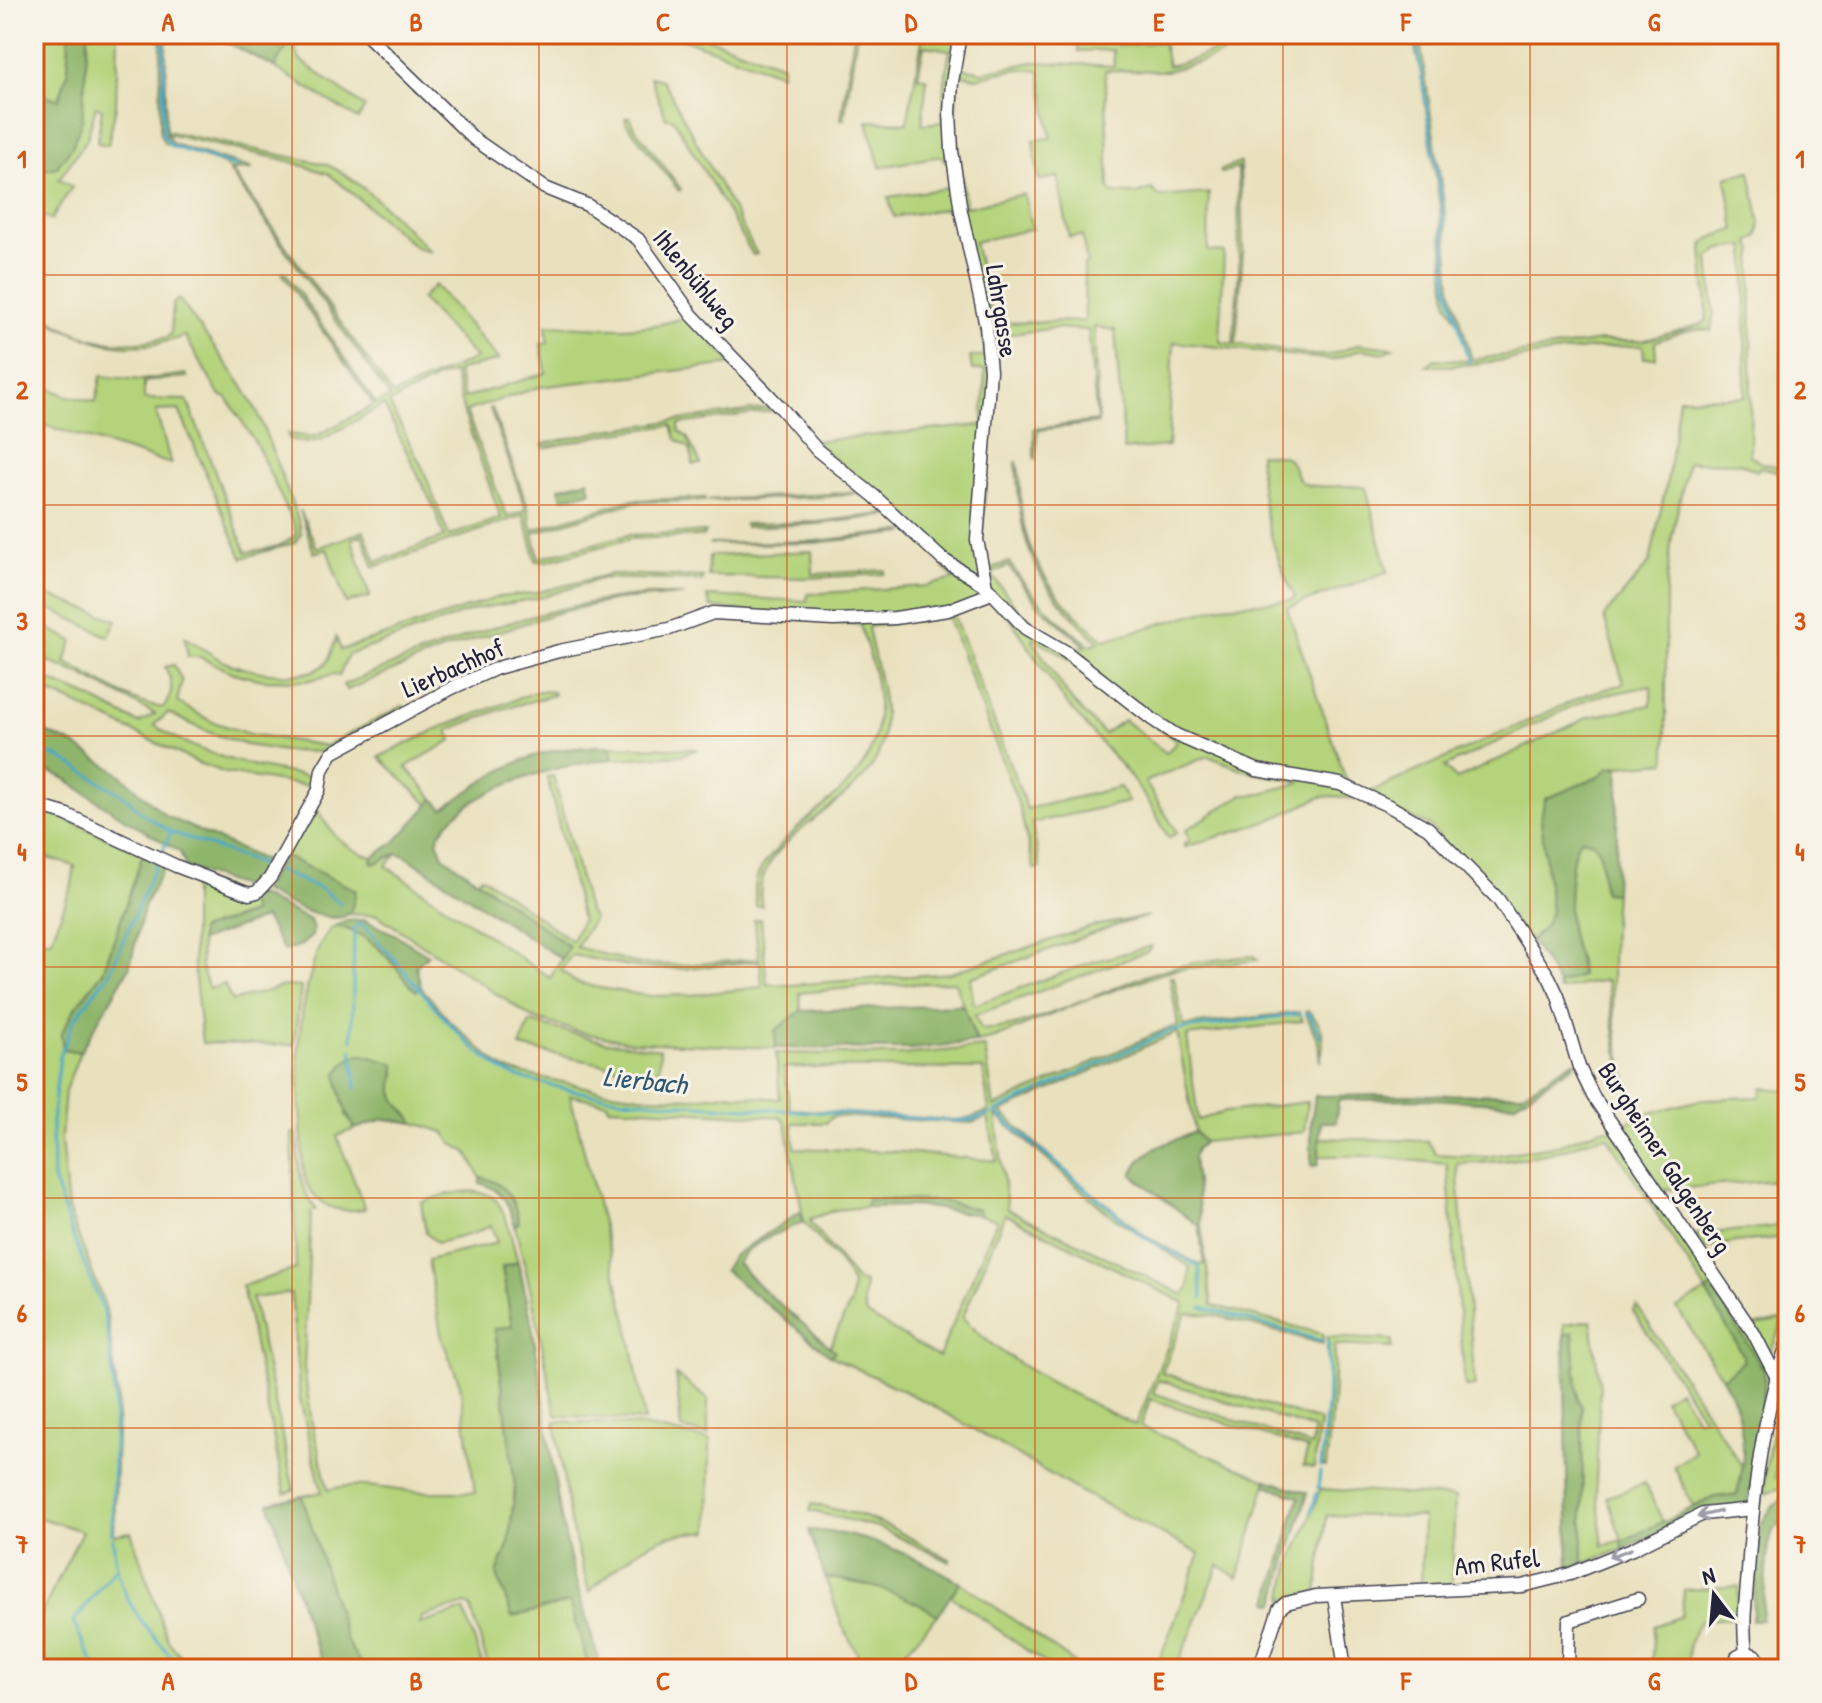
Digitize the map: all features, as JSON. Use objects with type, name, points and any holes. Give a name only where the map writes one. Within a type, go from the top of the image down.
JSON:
[{"type":"street","name":"Ihlenbühlweg","points":[[366,34],[474,139],[545,188],[587,205],[638,239],[692,315],[817,450],[874,496],[942,559],[977,575]]},
{"type":"street","name":"Lahrgasse","points":[[960,34],[950,112],[952,151],[961,211],[986,326],[990,371],[977,540],[977,575],[989,589]]},
{"type":"street","name":"Lierbachhof","points":[[34,805],[65,814],[213,882],[249,894],[257,892],[270,878],[319,790],[327,758],[475,677],[559,651],[669,629],[713,613],[833,620],[884,619],[948,610],[989,589]]},
{"type":"street","name":"Burgheimer Galgenberg","points":[[989,589],[1025,628],[1066,652],[1176,735],[1257,770],[1340,784],[1428,828],[1498,899],[1530,946],[1558,996],[1579,1067],[1593,1096],[1746,1321],[1776,1376]]},
{"type":"street","points":[[1746,1652],[1744,1625],[1753,1509],[1776,1376],[1788,1342]]},
{"type":"street","name":"Am Rufel","points":[[1259,1669],[1282,1606],[1316,1596],[1522,1586],[1570,1574],[1632,1549],[1703,1514],[1753,1509]]},
{"type":"street","points":[[1334,1596],[1345,1669]]},
{"type":"street","points":[[1568,1669],[1569,1621],[1638,1599]]},
{"type":"street","points":[[1736,1669],[1737,1657],[1746,1652]]},
{"type":"street","points":[[1746,1652],[1756,1656],[1758,1669]]},
{"type":"green space","points":[[34,34],[42,34],[42,41],[38,42],[44,96],[59,99],[68,72],[69,34],[88,34],[82,120],[72,147],[57,167],[38,171],[37,106],[34,104]]},
{"type":"green space","points":[[42,34],[69,34],[68,72],[59,99],[44,96],[38,42],[42,41]]},
{"type":"green space","points":[[88,34],[118,34],[116,106],[108,145],[97,143],[102,109],[96,106],[87,139],[59,179],[72,187],[51,220],[34,210],[34,104],[37,106],[38,170],[57,167],[82,120]]},
{"type":"green space","points":[[211,34],[295,34],[274,67]]},
{"type":"green space","points":[[295,34],[300,34],[295,50],[300,60],[365,107],[358,119],[274,67]]},
{"type":"green space","points":[[669,34],[696,34],[783,65],[781,74]]},
{"type":"green space","points":[[854,34],[857,34],[844,119],[841,119]]},
{"type":"green space","points":[[923,34],[965,34],[958,67],[983,72],[1034,62],[1114,66],[1113,50],[1078,51],[1078,34],[1117,34],[1118,46],[1163,42],[1168,66],[1259,34],[1271,34],[1207,60],[1167,71],[1105,70],[1109,188],[1113,193],[1135,194],[1152,189],[1159,197],[1209,193],[1208,251],[1224,252],[1220,342],[1233,344],[1239,269],[1238,168],[1221,173],[1220,170],[1240,163],[1243,251],[1236,344],[1315,355],[1329,355],[1360,344],[1393,348],[1384,353],[1362,349],[1332,360],[1174,342],[1168,446],[1124,450],[1115,330],[1094,327],[1098,423],[1040,430],[1037,434],[1036,459],[1034,429],[1097,421],[1088,330],[1057,328],[995,336],[981,544],[988,569],[1009,562],[1045,607],[1090,645],[1099,642],[1059,600],[1034,562],[1021,519],[1016,461],[1021,509],[1032,553],[1062,600],[1105,640],[1222,606],[1291,600],[1295,597],[1280,564],[1269,527],[1259,454],[1289,459],[1299,480],[1308,485],[1366,488],[1388,572],[1287,608],[1346,780],[1368,793],[1588,694],[1624,684],[1604,617],[1650,562],[1668,476],[1679,398],[1745,397],[1746,246],[1721,249],[1709,258],[1714,313],[1711,331],[1691,330],[1655,342],[1656,358],[1644,358],[1643,346],[1426,366],[1435,359],[1468,361],[1459,324],[1447,301],[1440,206],[1421,74],[1412,34],[1419,34],[1444,204],[1451,286],[1472,360],[1601,341],[1642,341],[1702,324],[1706,321],[1707,310],[1702,248],[1711,238],[1735,230],[1726,177],[1750,171],[1760,223],[1758,237],[1750,242],[1754,250],[1750,455],[1761,463],[1788,469],[1788,474],[1760,467],[1757,471],[1739,463],[1688,462],[1672,536],[1666,589],[1666,762],[1609,767],[1601,776],[1545,799],[1541,817],[1551,912],[1544,927],[1531,941],[1429,825],[1362,800],[1321,797],[1266,822],[1185,847],[1184,844],[1190,840],[1186,830],[1242,795],[1255,795],[1302,782],[1252,773],[1208,756],[1145,782],[1177,832],[1169,838],[1150,804],[1125,770],[1066,703],[1009,617],[990,600],[953,613],[1027,809],[1120,787],[1128,802],[1032,823],[1040,868],[1034,869],[1019,806],[947,615],[868,627],[884,707],[878,755],[849,792],[806,826],[770,863],[761,883],[762,906],[756,906],[756,882],[766,862],[792,833],[844,787],[859,771],[870,752],[876,730],[876,683],[860,625],[711,607],[707,596],[807,601],[808,594],[926,586],[955,579],[943,568],[950,561],[814,441],[983,425],[985,370],[972,370],[970,357],[985,356],[984,340],[957,207],[894,217],[888,197],[954,187],[948,161],[941,156],[880,167],[867,121],[907,123]],"holes":[[[924,46],[950,50],[943,122],[922,124],[927,79],[918,76]],[[1018,69],[1040,71],[1051,138],[1033,140],[1039,180],[1058,177],[1069,237],[1082,236],[1087,263],[1084,265],[1085,321],[1000,323],[992,319],[974,242],[1032,229],[1024,194],[966,207],[954,125],[958,74],[976,78]],[[1008,566],[1039,606],[1086,646],[1069,649],[1021,613],[991,574]],[[1033,638],[1065,656],[1177,742],[1166,753],[1124,720],[1104,734],[1071,700]],[[1651,686],[1651,705],[1589,717],[1457,779],[1444,767],[1590,698]]]},
{"type":"green space","points":[[1773,34],[1785,34],[1788,71]]},
{"type":"green space","points":[[161,37],[166,38],[166,131],[325,164],[367,191],[431,252],[416,247],[329,174],[285,160],[166,134],[173,144],[253,169],[231,170],[393,395],[476,358],[421,299],[435,285],[499,360],[457,371],[464,398],[546,373],[541,344],[548,343],[546,325],[636,327],[688,316],[733,364],[539,387],[466,411],[507,517],[525,511],[525,506],[492,408],[528,507],[532,530],[630,500],[705,498],[705,501],[634,502],[533,533],[539,558],[628,535],[705,532],[703,536],[630,539],[543,562],[536,561],[524,515],[374,567],[362,535],[352,539],[370,597],[346,603],[327,549],[314,553],[300,510],[317,548],[364,531],[376,562],[444,537],[435,510],[384,405],[323,439],[307,443],[289,439],[288,434],[318,435],[374,405],[282,273],[285,272],[376,404],[390,397],[225,165],[164,143],[160,133]],"holes":[[[454,373],[464,414],[501,518],[449,536],[423,469],[389,403]]]},
{"type":"green space","points":[[650,77],[662,80],[669,91],[757,254],[753,255],[676,123],[672,118],[666,118]]},
{"type":"green space","points":[[630,117],[632,124],[681,189],[679,191],[627,124],[625,118]]},
{"type":"green space","points":[[179,299],[242,385],[258,413],[300,525],[301,535],[294,543],[242,558],[179,410],[156,411],[171,464],[34,422],[34,381],[64,395],[96,402],[101,376],[141,380],[186,374],[187,377],[144,382],[144,399],[187,400],[246,552],[273,547],[291,539],[296,534],[294,525],[255,442],[227,398],[219,395],[185,336],[143,346],[107,344],[72,332],[34,314],[90,338],[123,343],[146,341],[168,337],[173,304]]},
{"type":"green space","points":[[776,407],[778,410],[679,424],[679,431],[687,437],[701,464],[693,465],[690,448],[676,439],[672,425],[608,434],[544,448],[543,444],[606,430]]},
{"type":"green space","points":[[588,480],[591,492],[562,498],[559,488]]},
{"type":"green space","points":[[865,492],[827,497],[709,501],[709,500]]},
{"type":"green space","points":[[891,515],[818,524],[745,527],[744,524],[818,522]]},
{"type":"green space","points":[[905,531],[815,543],[709,544],[815,541]]},
{"type":"green space","points":[[812,551],[813,574],[885,570],[885,574],[809,578],[708,576],[709,556]]},
{"type":"green space","points":[[611,574],[703,577],[702,581],[603,578],[539,598],[476,609],[348,655],[339,676],[334,674],[306,681],[263,680],[233,673],[200,657],[188,657],[185,637],[233,665],[277,674],[306,673],[327,662],[336,637],[341,650],[499,597],[535,593]]},
{"type":"green space","points":[[34,590],[117,620],[109,637],[34,601]]},
{"type":"green space","points":[[683,595],[616,600],[560,612],[442,650],[347,690],[343,685],[454,641],[531,616],[609,600]]},
{"type":"green space","points":[[34,621],[73,641],[65,662],[142,703],[164,707],[171,687],[165,667],[174,665],[182,681],[177,702],[213,722],[250,734],[326,746],[403,706],[407,709],[327,752],[284,751],[246,745],[168,713],[154,725],[212,754],[253,766],[317,778],[314,787],[226,773],[200,764],[70,701],[34,687],[34,674],[87,696],[139,723],[155,714],[80,674],[34,656]]},
{"type":"green space","points":[[538,691],[553,692],[554,695],[502,709],[448,730],[452,740],[406,767],[434,799],[429,805],[379,757],[444,726]]},
{"type":"green space","points":[[34,727],[71,743],[120,774],[166,816],[274,865],[254,890],[186,868],[180,852],[64,778],[34,765]]},
{"type":"green space","points":[[610,746],[698,749],[681,755],[613,759]]},
{"type":"green space","points":[[610,746],[613,759],[540,773],[489,793],[449,822],[437,840],[443,856],[569,946],[562,959],[405,856],[397,853],[374,864],[371,861],[395,842],[434,799],[443,809],[493,775],[533,756]]},
{"type":"green space","points":[[1609,767],[1619,767],[1615,893],[1604,892],[1601,859],[1596,845],[1581,839],[1574,855],[1569,907],[1571,933],[1581,976],[1558,984],[1531,941],[1544,927],[1551,912],[1541,817],[1545,799],[1601,776]]},
{"type":"green space","points":[[553,776],[588,910],[594,918],[576,947],[639,964],[681,965],[759,959],[754,920],[761,919],[767,984],[950,973],[1094,926],[1149,916],[970,978],[974,1005],[1092,962],[1152,946],[1147,952],[975,1015],[981,1029],[1018,1024],[1176,967],[1254,956],[1258,960],[1171,970],[1086,1000],[995,1038],[977,1042],[955,982],[800,993],[801,1011],[776,1031],[776,1048],[632,1042],[583,1033],[533,1018],[377,915],[347,914],[352,907],[284,856],[314,804],[331,831],[345,844],[373,857],[371,861],[374,863],[397,853],[386,866],[550,978],[569,946],[478,881],[481,876],[572,941],[582,920],[547,777]],"holes":[[[572,955],[640,968],[682,969],[760,961],[762,987],[650,996],[575,982],[561,970]]]},
{"type":"green space","points":[[34,809],[52,813],[143,854],[103,972],[75,1008],[63,1049],[80,1052],[65,1091],[61,1139],[68,1209],[106,1308],[118,1398],[114,1535],[131,1532],[168,1641],[192,1669],[34,1669],[34,1629],[82,1531],[34,1516],[34,937],[51,941],[72,884],[75,866],[34,854]]},
{"type":"green space","points":[[1581,839],[1596,845],[1601,859],[1604,891],[1615,893],[1613,1006],[1622,1062],[1641,1115],[1704,1099],[1758,1097],[1762,1088],[1788,1090],[1788,1179],[1663,1190],[1621,1133],[1625,1127],[1623,1125],[1635,1118],[1636,1114],[1617,1050],[1607,980],[1559,990],[1558,984],[1581,976],[1571,933],[1569,907],[1574,855]]},
{"type":"green space","points":[[143,854],[165,865],[145,904],[129,968],[80,1052],[63,1049],[61,1034],[75,1008],[103,972]]},
{"type":"green space","points":[[284,856],[356,890],[350,912],[340,917],[318,915],[262,891]]},
{"type":"green space","points":[[193,877],[250,897],[254,912],[200,930],[201,967],[209,989],[224,984],[232,1001],[284,986],[301,987],[294,1045],[202,1043],[193,960]]},
{"type":"green space","points":[[258,895],[310,920],[312,936],[301,945],[284,951],[265,918],[200,941],[200,930],[253,913],[248,902],[250,897]]},
{"type":"green space","points":[[364,920],[428,955],[416,966],[421,987],[416,991],[369,941],[348,929],[335,926],[347,921]]},
{"type":"green space","points":[[335,926],[348,929],[371,942],[416,990],[421,987],[449,1020],[500,1066],[599,1090],[646,1097],[694,1098],[726,1094],[780,1099],[776,1053],[901,1055],[985,1047],[994,1107],[1178,1026],[1170,977],[1174,977],[1183,1026],[1299,1012],[1303,1021],[1187,1036],[1198,1120],[1225,1112],[1307,1102],[1304,1132],[1204,1142],[1195,1132],[1177,1032],[1001,1112],[1068,1173],[1147,1237],[1200,1265],[1204,1264],[1201,1225],[1212,1305],[1323,1334],[1323,1344],[1214,1315],[1186,1313],[1162,1373],[1320,1421],[1314,1468],[1303,1466],[1308,1449],[1150,1399],[1141,1427],[1267,1480],[1238,1578],[1219,1565],[1176,1669],[1156,1669],[1200,1554],[1081,1492],[928,1403],[831,1356],[834,1351],[830,1346],[851,1302],[852,1284],[843,1267],[804,1222],[786,1124],[781,1117],[609,1107],[607,1103],[570,1095],[629,1329],[645,1421],[556,1415],[515,1226],[519,1222],[514,1207],[501,1188],[480,1177],[468,1153],[452,1143],[444,1132],[415,1123],[395,1101],[392,1088],[396,1074],[345,1113],[355,1129],[337,1136],[365,1209],[342,1210],[328,1206],[316,1198],[308,1185],[304,1173],[298,1058],[308,987],[326,935]],"holes":[[[784,1067],[983,1069],[989,1111],[954,1120],[790,1109]],[[996,1115],[1109,1214],[1190,1267],[1189,1288],[1184,1295],[1007,1209]],[[833,1116],[972,1123],[988,1117],[997,1161],[902,1152],[795,1148],[792,1123],[826,1123]],[[867,1200],[979,1210],[980,1215],[997,1220],[939,1357],[866,1314],[863,1302],[865,1283],[857,1281],[811,1223],[810,1219],[836,1210],[866,1207]],[[1005,1214],[1185,1303],[1136,1425],[1044,1378],[978,1333],[963,1317]],[[1159,1380],[1314,1429],[1312,1446],[1153,1393]]]},
{"type":"green space","points":[[960,1005],[965,1009],[976,1042],[911,1049],[776,1048],[775,1031],[801,1011]]},
{"type":"green space","points":[[1308,1011],[1318,1022],[1322,1034],[1320,1062],[1318,1041],[1305,1012]]},
{"type":"green space","points":[[530,1022],[606,1042],[660,1049],[659,1071],[639,1072],[520,1047]]},
{"type":"green space","points":[[356,1055],[395,1064],[394,1095],[415,1123],[384,1119],[355,1129],[343,1102],[337,1073]]},
{"type":"green space","points":[[1574,1061],[1575,1064],[1514,1104],[1432,1099],[1338,1100],[1336,1122],[1321,1122],[1318,1165],[1311,1166],[1311,1123],[1315,1096],[1521,1094]]},
{"type":"green space","points":[[1601,1129],[1611,1129],[1740,1318],[1765,1365],[1764,1370],[1712,1288],[1706,1292],[1743,1354],[1743,1362],[1722,1378],[1677,1308],[1706,1291],[1607,1136],[1534,1156],[1457,1164],[1475,1386],[1465,1387],[1447,1164],[1367,1156],[1319,1156],[1320,1138],[1427,1141],[1436,1154],[1485,1157],[1558,1145]]},
{"type":"green space","points":[[1195,1132],[1204,1142],[1196,1149],[1193,1158],[1199,1226],[1132,1175],[1142,1158],[1150,1152]]},
{"type":"green space","points":[[292,1133],[297,1133],[302,1182],[316,1209],[311,1212],[304,1368],[312,1423],[328,1490],[359,1486],[475,1493],[460,1384],[442,1339],[428,1260],[497,1243],[491,1225],[475,1233],[437,1243],[426,1233],[421,1203],[450,1194],[472,1192],[491,1197],[502,1209],[518,1262],[502,1267],[512,1326],[495,1329],[515,1486],[509,1543],[497,1574],[512,1617],[570,1602],[588,1665],[574,1669],[489,1669],[470,1606],[465,1604],[422,1617],[420,1624],[464,1610],[484,1669],[364,1669],[347,1642],[302,1496],[322,1492],[300,1400],[291,1293],[252,1298],[294,1490],[285,1493],[242,1286],[296,1269]]},
{"type":"green space","points":[[480,1177],[496,1183],[507,1192],[517,1213],[519,1222],[515,1226],[504,1199],[495,1190],[480,1183]]},
{"type":"green space","points":[[867,1199],[943,1201],[980,1210],[980,1215],[920,1206],[866,1207]]},
{"type":"green space","points":[[800,1212],[804,1222],[758,1243],[737,1263],[761,1288],[835,1351],[831,1356],[724,1270],[733,1256]]},
{"type":"green space","points":[[1788,1225],[1788,1237],[1735,1242],[1704,1249],[1694,1235]]},
{"type":"green space","points":[[518,1262],[537,1353],[563,1525],[599,1661],[588,1665],[570,1602],[512,1617],[497,1574],[509,1543],[515,1486],[495,1329],[512,1326],[502,1267]]},
{"type":"green space","points":[[1712,1287],[1764,1370],[1765,1383],[1748,1506],[1705,1511],[1623,1549],[1622,1541],[1715,1497],[1737,1494],[1742,1464],[1742,1434],[1735,1405],[1722,1378],[1743,1362],[1743,1355],[1706,1291]]},
{"type":"green space","points":[[1637,1306],[1743,1468],[1737,1494],[1715,1497],[1693,1507],[1674,1466],[1695,1452],[1664,1399],[1679,1390],[1698,1420],[1703,1417],[1633,1311]]},
{"type":"green space","points":[[1784,1319],[1772,1349],[1769,1354],[1754,1326]]},
{"type":"green space","points":[[1591,1320],[1600,1387],[1596,1484],[1603,1546],[1622,1540],[1607,1497],[1645,1483],[1663,1522],[1623,1541],[1623,1549],[1583,1564],[1582,1407],[1578,1400],[1573,1333],[1564,1335],[1564,1324]]},
{"type":"green space","points":[[1573,1332],[1578,1400],[1582,1407],[1583,1564],[1569,1569],[1564,1335]]},
{"type":"green space","points":[[1327,1337],[1392,1340],[1392,1348],[1335,1345],[1326,1467],[1322,1466],[1329,1397]]},
{"type":"green space","points":[[676,1375],[708,1399],[708,1435],[681,1429]]},
{"type":"green space","points":[[1775,1414],[1788,1415],[1788,1445],[1777,1448],[1775,1478],[1788,1477],[1788,1485],[1765,1494],[1765,1474]]},
{"type":"green space","points":[[555,1421],[643,1426],[710,1440],[709,1531],[658,1540],[626,1560],[589,1592],[570,1522]]},
{"type":"green space","points":[[1267,1480],[1308,1493],[1276,1603],[1273,1604],[1269,1601],[1299,1497],[1266,1485]]},
{"type":"green space","points":[[1320,1489],[1455,1497],[1452,1584],[1421,1586],[1423,1517],[1327,1515],[1317,1593],[1284,1600],[1289,1571]]},
{"type":"green space","points":[[1788,1495],[1788,1516],[1773,1530],[1768,1548],[1762,1620],[1752,1620],[1761,1524],[1773,1506]]},
{"type":"green space","points":[[302,1496],[347,1642],[364,1669],[325,1669],[308,1627],[269,1503]]},
{"type":"green space","points":[[812,1504],[859,1515],[890,1527],[950,1559],[950,1562],[878,1527],[810,1511]]},
{"type":"green space","points":[[809,1530],[868,1540],[925,1563],[960,1582],[938,1615],[883,1590],[825,1577]]},
{"type":"green space","points":[[825,1577],[883,1590],[938,1615],[894,1664],[888,1664],[892,1669],[866,1669],[842,1625]]},
{"type":"green space","points":[[960,1582],[1083,1669],[1053,1669],[951,1596]]},
{"type":"green space","points":[[1739,1586],[1736,1618],[1700,1620],[1689,1644],[1688,1669],[1651,1669],[1654,1626],[1681,1616],[1684,1590]]},
{"type":"waterway","points":[[1415,34],[1442,205],[1448,285],[1469,362]]},
{"type":"waterway","points":[[164,38],[163,135],[171,146],[237,167]]},
{"type":"waterway","name":"Lierbach","points":[[34,749],[61,758],[124,796],[144,815],[171,832],[268,867]]},
{"type":"waterway","points":[[161,854],[171,832]]},
{"type":"waterway","points":[[112,1534],[115,1398],[109,1340],[103,1310],[53,1179],[52,1121],[60,1056],[74,1020],[110,972],[157,862]]},
{"type":"waterway","name":"Lierbach","points":[[278,871],[321,889],[341,904]]},
{"type":"waterway","name":"Lierbach","points":[[352,1040],[354,929],[360,923],[460,1035],[498,1067],[523,1078],[595,1095],[662,1102],[949,1121],[974,1120],[991,1114]]},
{"type":"waterway","name":"Lierbach","points":[[1202,1298],[1199,1266],[1145,1238],[995,1112],[1169,1031],[1300,1014]]},
{"type":"waterway","name":"Lierbach","points":[[1306,1014],[1310,1015],[1320,1037]]},
{"type":"waterway","points":[[352,1050],[356,1088]]},
{"type":"waterway","points":[[1202,1307],[1322,1341]]},
{"type":"waterway","points":[[1321,1467],[1328,1397],[1328,1342]]},
{"type":"waterway","points":[[1318,1488],[1320,1472]]},
{"type":"waterway","points":[[1311,1512],[1317,1493]]},
{"type":"waterway","points":[[113,1539],[126,1596],[134,1611],[182,1669]]},
{"type":"waterway","points":[[96,1669],[73,1622],[115,1569]]}]
